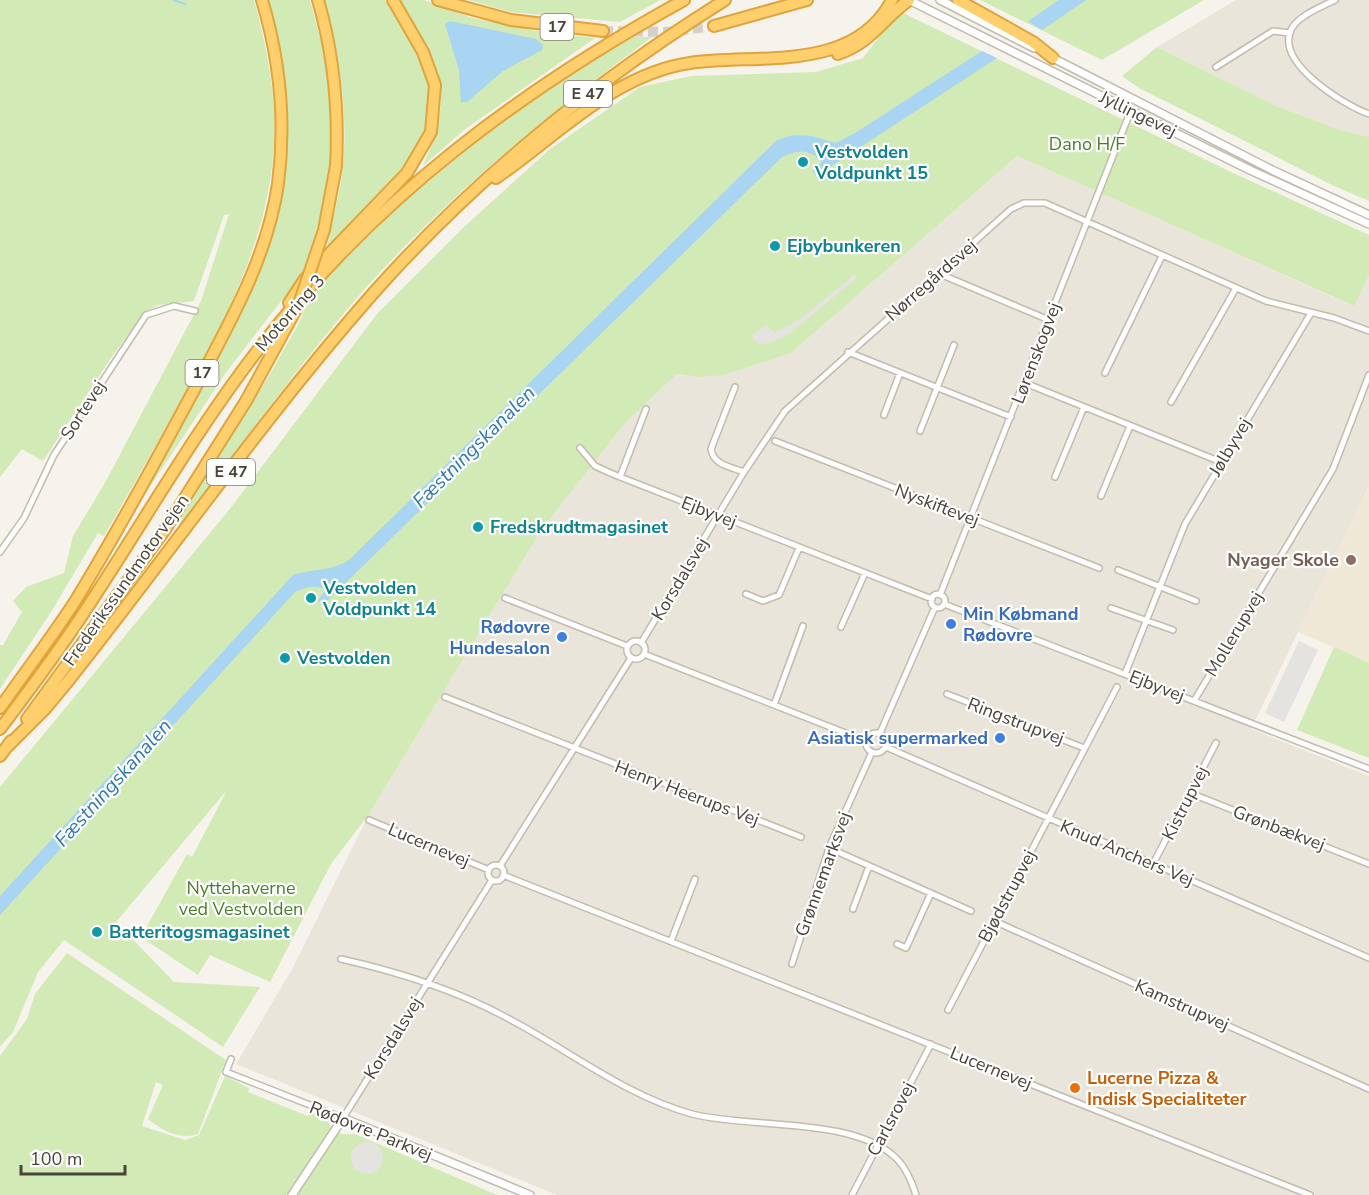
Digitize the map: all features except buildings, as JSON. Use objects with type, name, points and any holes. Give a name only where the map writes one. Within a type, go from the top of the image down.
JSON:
[{"type":"highway","name":"Frederikssundmotorvejen","points":[[0,708],[74,602],[133,505],[249,283],[275,196],[282,147],[278,70],[272,33],[262,0]]},
{"type":"highway","name":"Frederikssundmotorvejen","points":[[4,751],[164,531],[246,401],[299,304],[324,230],[336,166],[337,100],[331,52],[318,0]]},
{"type":"highway","points":[[261,345],[304,279],[407,173],[431,132],[435,85],[423,52],[393,0]]},
{"type":"highway","name":"17","points":[[438,0],[511,20],[603,31]]},
{"type":"highway","name":"Motorring 3","points":[[0,729],[50,663],[188,447],[261,345],[353,242],[420,178],[561,71],[684,0]]},
{"type":"highway","name":"E 47","points":[[4,751],[45,709],[69,680],[325,350],[379,288],[462,202],[582,98],[664,38],[725,0]]},
{"type":"highway","points":[[714,26],[807,0]]},
{"type":"highway","points":[[462,202],[581,115],[618,90],[653,72],[689,63],[794,59],[823,51],[854,38],[875,23],[892,0]]},
{"type":"highway","points":[[794,59],[804,62],[826,57],[862,43],[909,0]]},
{"type":"highway","points":[[958,0],[1034,42],[1053,58]]},
{"type":"street","name":"Jyllingevej","points":[[909,0],[1281,185],[1369,224]]},
{"type":"street","name":"Jyllingevej","points":[[940,0],[1263,165],[1369,214]]},
{"type":"street","points":[[1335,0],[1303,18],[1290,33],[1289,46],[1309,75],[1326,92],[1369,114]]},
{"type":"street","points":[[1216,67],[1273,32],[1290,33]]},
{"type":"street","name":"Lørenskogvej","points":[[940,595],[1131,110]]},
{"type":"street","name":"Nørregårdsvej","points":[[719,515],[744,472],[785,411],[848,352],[1011,209],[1023,203],[1046,203],[1266,301],[1369,331]]},
{"type":"street","points":[[1105,373],[1162,255]]},
{"type":"street","points":[[941,272],[947,277],[1049,320]]},
{"type":"street","points":[[1171,402],[1236,288]]},
{"type":"street","name":"Sortevej","points":[[0,552],[24,518],[54,455],[146,315],[174,306],[195,311]]},
{"type":"street","name":"Jølbyvej","points":[[1125,674],[1185,524],[1311,313]]},
{"type":"street","points":[[921,431],[954,345]]},
{"type":"street","points":[[848,352],[1011,417]]},
{"type":"street","points":[[884,415],[900,373]]},
{"type":"street","name":"Mollerupvej","points":[[1194,701],[1333,470],[1369,375]]},
{"type":"street","points":[[1025,383],[1221,462]]},
{"type":"street","points":[[735,387],[711,449],[712,455],[718,462],[744,472]]},
{"type":"street","points":[[1055,477],[1084,407]]},
{"type":"street","points":[[620,477],[646,409]]},
{"type":"street","points":[[1101,496],[1130,426]]},
{"type":"street","name":"Nyskiftevej","points":[[775,441],[1099,568]]},
{"type":"street","name":"Ejbyvej","points":[[580,448],[595,466],[620,477],[932,598]]},
{"type":"street","name":"Korsdalsvej","points":[[641,643],[719,515]]},
{"type":"street","points":[[746,594],[764,601],[779,595],[800,548]]},
{"type":"street","points":[[1118,570],[1196,601]]},
{"type":"street","points":[[841,627],[865,573]]},
{"type":"street","points":[[880,733],[935,607],[932,598],[940,595],[944,604],[935,607]]},
{"type":"street","points":[[505,598],[627,646]]},
{"type":"street","name":"Ejbyvej","points":[[944,604],[1369,769]]},
{"type":"street","points":[[1111,608],[1173,630]]},
{"type":"street","points":[[774,705],[803,626]]},
{"type":"street","points":[[627,646],[635,641],[641,643],[644,654]]},
{"type":"street","points":[[627,646],[627,653],[631,658],[638,659],[644,654]]},
{"type":"street","points":[[644,654],[866,741]]},
{"type":"street","points":[[500,866],[631,658]]},
{"type":"street","name":"Bjødstrupvej","points":[[948,1011],[1117,687]]},
{"type":"street","name":"Ringstrupvej","points":[[947,694],[1084,748]]},
{"type":"street","name":"Henry Heerups Vej","points":[[445,697],[801,837]]},
{"type":"street","points":[[880,733],[886,739],[886,747],[880,752],[872,752],[867,748],[866,741],[870,734],[880,733]]},
{"type":"street","name":"Kistrupvej","points":[[1153,864],[1216,743]]},
{"type":"street","name":"Knud Anchers Vej","points":[[886,747],[1369,958]]},
{"type":"street","name":"Grønnemarksvej","points":[[792,964],[829,848],[872,752]]},
{"type":"street","name":"Grønbækvej","points":[[1190,793],[1369,864]]},
{"type":"street","name":"Lucernevej","points":[[369,820],[489,870]]},
{"type":"street","points":[[829,848],[971,911]]},
{"type":"street","points":[[495,865],[500,866],[504,875],[500,880],[492,880],[489,870],[495,865]]},
{"type":"street","points":[[853,909],[869,866]]},
{"type":"street","name":"Lucernevej","points":[[504,875],[1310,1195]]},
{"type":"street","points":[[671,941],[695,879]]},
{"type":"street","name":"Korsdalsvej","points":[[292,1195],[492,880]]},
{"type":"street","points":[[897,944],[906,948],[931,894]]},
{"type":"street","name":"Kamstrupvej","points":[[994,921],[1369,1089]]},
{"type":"street","points":[[341,959],[379,968],[427,984],[511,1019],[633,1090],[675,1109],[720,1121],[814,1127],[877,1146],[898,1160],[907,1171],[916,1195]]},
{"type":"street","name":"Carlsrovej","points":[[852,1195],[931,1044]]},
{"type":"street","name":"Rødovre Parkvej","points":[[231,1059],[226,1072],[530,1195]]},
{"type":"shaded area","points":[[1236,0],[1369,0],[1369,137],[1340,130],[1274,105],[1157,47]]},
{"type":"shaded area","points":[[1017,156],[1353,306],[1369,275],[1369,486],[1251,729],[1369,776],[1369,1195],[557,1195],[236,1064],[291,971],[369,814],[542,529],[625,423],[677,374],[700,377],[791,353]]},
{"type":"shaded area","points":[[854,275],[857,278],[790,333],[770,343],[759,344],[754,340],[752,335],[766,325],[775,333],[803,317]]},
{"type":"shaded area","name":"Nyager Skole","points":[[1369,487],[1369,663],[1298,632]]},
{"type":"shaded area","points":[[1299,641],[1318,650],[1284,722],[1265,713]]},
{"type":"shaded area","points":[[367,1142],[379,1146],[383,1158],[379,1170],[367,1174],[355,1170],[351,1158],[355,1146]]},
{"type":"green space","points":[[0,0],[254,0],[267,55],[271,84],[274,150],[261,223],[236,293],[220,327],[185,394],[104,536],[98,533],[51,612],[0,689],[0,645],[3,645],[22,612],[13,601],[26,587],[64,573],[73,536],[106,481],[201,301],[229,214],[224,215],[194,301],[158,305],[146,311],[111,358],[43,461],[22,449],[0,477]]},
{"type":"green space","points":[[267,0],[310,0],[325,56],[332,97],[333,134],[331,165],[316,233],[302,274],[227,371],[145,494],[238,317],[262,258],[278,198],[286,136],[283,70]]},
{"type":"green space","points":[[324,0],[385,0],[421,63],[429,85],[431,108],[426,131],[415,154],[399,176],[327,248],[342,176],[344,124],[338,61]]},
{"type":"green space","points":[[399,0],[424,0],[472,18],[537,31],[595,38],[464,130],[423,166],[439,116],[441,105],[439,84]]},
{"type":"green space","points":[[468,0],[660,0],[620,22],[510,12]]},
{"type":"green space","points":[[980,0],[1204,0],[1102,60]]},
{"type":"green space","name":"Vestvolden","points":[[899,11],[1231,172],[1369,235],[1369,275],[1354,306],[1017,156],[791,353],[723,375],[700,377],[677,374],[625,423],[542,529],[369,814],[331,864],[270,982],[210,955],[198,975],[141,937],[187,854],[192,857],[227,790],[116,922],[174,982],[260,987],[223,1047],[64,940],[38,972],[13,1032],[0,1047],[0,787],[229,510],[377,314],[465,226],[550,149],[640,87],[691,76],[816,72],[863,58]]},
{"type":"green space","points":[[633,37],[652,37],[573,97],[497,160],[389,262],[311,354],[181,525],[177,523],[270,374],[298,325],[312,292],[399,206],[478,140],[565,78]]},
{"type":"green space","name":"Dano H/F","points":[[1157,47],[1274,105],[1340,130],[1369,137],[1369,201],[1332,185],[1139,88],[1122,76]]},
{"type":"green space","points":[[1334,647],[1369,663],[1369,758],[1297,730]]},
{"type":"green space","points":[[67,953],[226,1060],[198,1134],[178,1135],[148,1119],[163,1085],[156,1082],[142,1126],[185,1140],[199,1135],[225,1076],[249,1088],[248,1092],[308,1116],[310,1112],[327,1120],[331,1128],[338,1132],[355,1134],[497,1195],[0,1195],[0,1056],[27,1019],[35,994]]},
{"type":"water","points":[[1059,0],[1086,0],[1042,30],[1028,21]]},
{"type":"water","points":[[450,21],[536,39],[543,45],[542,50],[503,71],[467,102],[461,102],[459,70],[445,24]]},
{"type":"water","name":"Fæstningskanalen","points":[[982,51],[997,58],[816,176],[812,171],[822,162],[813,155],[799,152],[782,157],[322,606],[318,600],[326,590],[311,587],[295,592],[0,915],[0,896],[293,575],[329,568],[349,560],[777,140],[793,135],[812,136],[836,143]]},
{"type":"waterway","points":[[173,0],[186,4]]},
{"type":"tunnel","points":[[603,31],[668,32],[714,26]]},
{"type":"place","name":"Vestvolden Voldpunkt 15","points":[[803,162]]},
{"type":"place","name":"Ejbybunkeren","points":[[775,246]]},
{"type":"place","name":"Fredskrudtmagasinet","points":[[478,527]]},
{"type":"place","name":"Nyager Skole","points":[[1351,560]]},
{"type":"place","name":"Vestvolden Voldpunkt 14","points":[[311,598]]},
{"type":"place","name":"Min Købmand Rødovre","points":[[951,624]]},
{"type":"place","name":"Rødovre Hundesalon","points":[[562,637]]},
{"type":"place","name":"Vestvolden","points":[[285,658]]},
{"type":"place","name":"Asiatisk supermarked","points":[[1000,738]]},
{"type":"place","name":"Batteritogsmagasinet","points":[[97,932]]},
{"type":"place","name":"Lucerne Pizza & Indisk Specialiteter","points":[[1075,1088]]},
{"type":"park label","name":"Nyttehaverne ved Vestvolden","points":[[241,898]]}]
